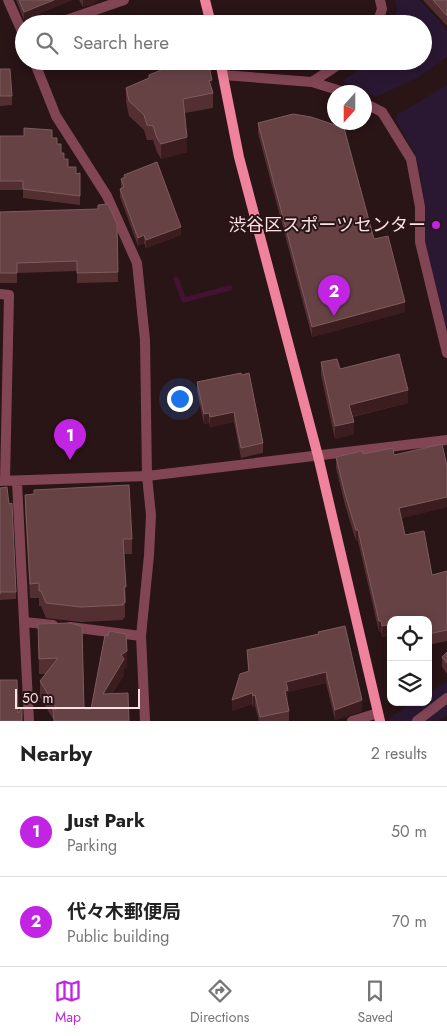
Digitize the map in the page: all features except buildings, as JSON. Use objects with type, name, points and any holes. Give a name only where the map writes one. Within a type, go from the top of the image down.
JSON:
[{"type":"street","points":[[8,0],[15,15]]},
{"type":"street","points":[[205,0],[209,15]]},
{"type":"street","points":[[380,0],[382,9],[380,15]]},
{"type":"street","points":[[80,15],[120,1]]},
{"type":"street","points":[[38,70],[56,116],[107,196],[137,263],[145,340],[148,476],[151,515],[141,636],[145,721]]},
{"type":"street","points":[[222,70],[240,157],[318,456],[379,717],[352,721]]},
{"type":"street","points":[[312,82],[330,70]]},
{"type":"street","points":[[223,75],[312,82],[327,87]]},
{"type":"street","points":[[372,107],[382,112],[412,159],[420,207],[420,242],[447,353]]},
{"type":"street","points":[[0,294],[9,295],[3,481],[148,476],[447,440]]},
{"type":"street","points":[[17,482],[29,721]]},
{"type":"street","points":[[24,622],[141,636]]},
{"type":"street","points":[[417,721],[447,698]]},
{"type":"shaded area","points":[[395,0],[420,0],[447,30],[447,57],[432,68],[432,15],[395,15],[397,10]]},
{"type":"shaded area","points":[[358,70],[429,70],[419,77],[376,97],[372,95],[372,85],[350,85],[342,81]]},
{"type":"shaded area","name":"渋谷区スポーツセンター","points":[[447,85],[447,330],[425,242],[425,207],[417,158],[396,120],[397,115]]},
{"type":"shaded area","points":[[447,682],[447,715],[438,721],[390,721],[390,717],[408,706],[432,706],[432,691]]},
{"type":"waterway","points":[[176,279],[184,300],[230,288]]},
{"type":"place","name":"渋谷区スポーツセンター","points":[[436,225]]},
{"type":"place","name":"代々木郵便局","points":[[334,316]]},
{"type":"place","name":"Just Park","points":[[70,460]]}]
